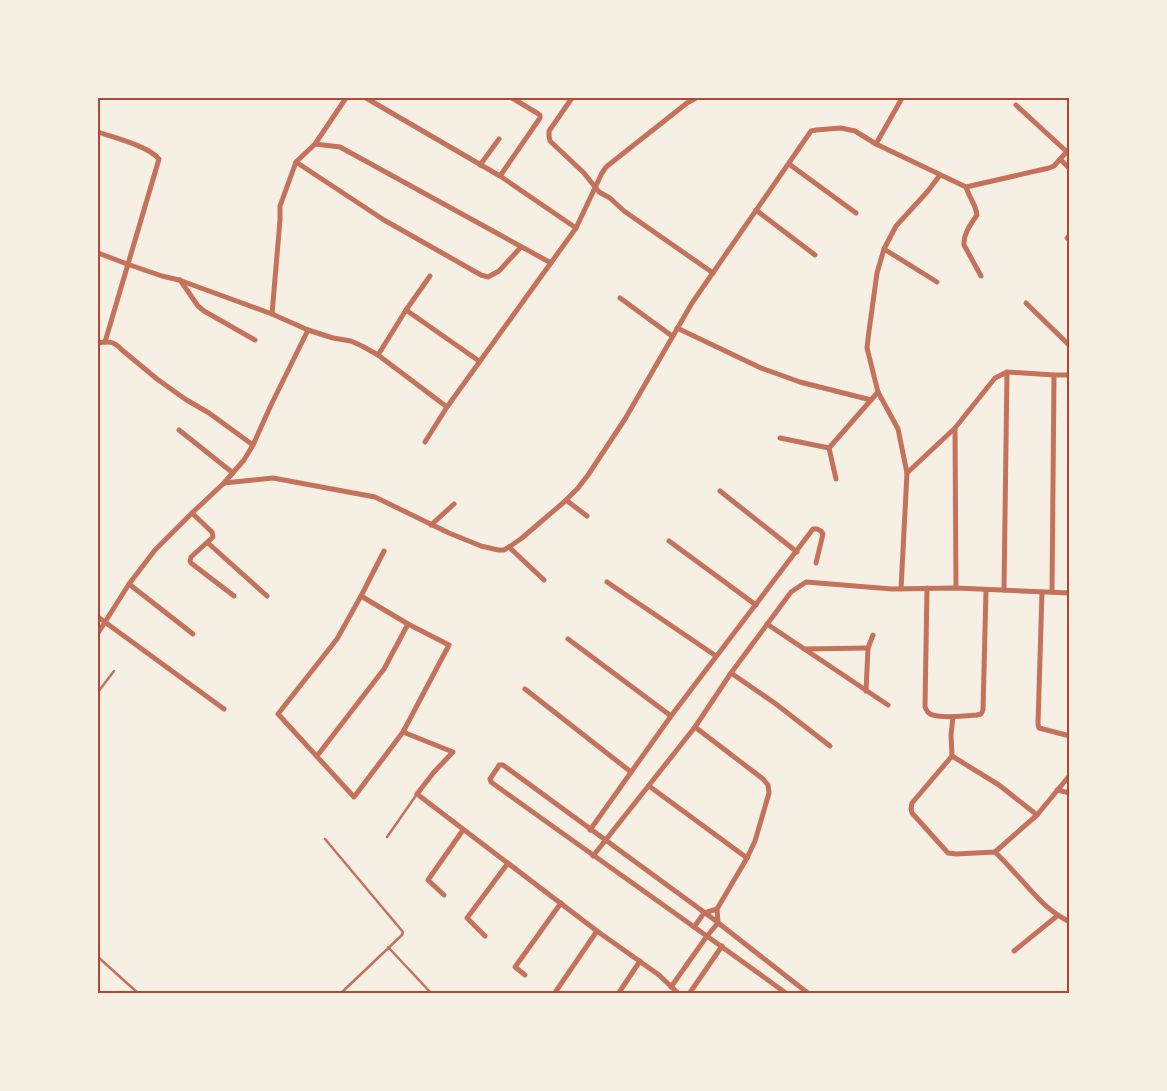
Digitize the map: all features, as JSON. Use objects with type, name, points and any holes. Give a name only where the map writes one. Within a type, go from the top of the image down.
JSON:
[{"type":"street","points":[[272,314],[280,206],[296,162],[315,144],[346,98]]},
{"type":"street","points":[[366,98],[500,176],[576,228]]},
{"type":"street","points":[[500,176],[540,118],[540,115],[512,98]]},
{"type":"street","points":[[572,98],[553,125],[549,136],[550,141],[584,173],[597,191],[610,198],[624,211],[712,273]]},
{"type":"street","points":[[425,442],[447,407],[576,228],[590,197],[597,191],[602,172],[687,103],[696,98]]},
{"type":"street","points":[[876,144],[902,98]]},
{"type":"street","points":[[224,483],[273,478],[375,497],[449,533],[481,546],[504,550],[522,538],[566,500],[588,475],[614,437],[692,303],[811,131],[847,128],[966,187],[1050,168],[1068,150],[1016,105]]},
{"type":"street","points":[[98,132],[146,150],[155,154],[159,159],[105,342]]},
{"type":"street","points":[[480,165],[499,139]]},
{"type":"street","points":[[315,144],[340,148],[550,263]]},
{"type":"street","points":[[1060,159],[1070,168]]},
{"type":"street","points":[[296,162],[384,220],[481,275],[488,277],[499,271],[521,247]]},
{"type":"street","points":[[789,164],[856,213]]},
{"type":"street","points":[[901,589],[907,473],[898,430],[878,392],[867,348],[877,273],[884,249],[896,226],[940,175]]},
{"type":"street","points":[[966,187],[977,215],[963,241],[982,276]]},
{"type":"street","points":[[756,210],[815,255]]},
{"type":"street","points":[[884,249],[937,282]]},
{"type":"street","points":[[98,253],[162,276],[180,280],[272,314],[308,330],[333,338],[351,341],[378,355],[447,407]]},
{"type":"street","points":[[378,355],[430,276]]},
{"type":"street","points":[[180,280],[198,306],[204,311],[255,340]]},
{"type":"street","points":[[620,298],[672,336]]},
{"type":"street","points":[[1026,302],[1070,346]]},
{"type":"street","points":[[406,310],[479,362]]},
{"type":"street","points":[[677,328],[761,368],[800,382],[871,400]]},
{"type":"street","points":[[98,633],[129,584],[155,550],[224,483],[244,460],[308,330]]},
{"type":"street","points":[[98,344],[105,342],[117,344],[157,379],[253,445]]},
{"type":"street","points":[[907,473],[954,428],[995,378],[1006,372],[1070,375]]},
{"type":"street","points":[[1004,590],[1006,372]]},
{"type":"street","points":[[1052,592],[1054,375]]},
{"type":"street","points":[[829,448],[878,392]]},
{"type":"street","points":[[954,428],[956,588]]},
{"type":"street","points":[[179,430],[233,473]]},
{"type":"street","points":[[780,438],[829,448]]},
{"type":"street","points":[[829,448],[836,479]]},
{"type":"street","points":[[720,491],[797,552]]},
{"type":"street","points":[[566,500],[587,516]]},
{"type":"street","points":[[431,525],[454,504]]},
{"type":"street","points":[[192,513],[212,532],[213,537],[190,559],[191,563],[234,596]]},
{"type":"street","points":[[590,830],[671,716],[814,529],[821,530],[823,534],[816,563]]},
{"type":"street","points":[[669,541],[756,605]]},
{"type":"street","points":[[208,543],[267,596]]},
{"type":"street","points":[[509,547],[544,580]]},
{"type":"street","points":[[361,596],[408,624],[449,645],[403,732],[354,797],[278,714],[337,639],[384,551]]},
{"type":"street","points":[[608,582],[716,656]]},
{"type":"street","points":[[594,856],[695,727],[731,673],[791,592],[806,582],[901,589],[956,588],[1070,592]]},
{"type":"street","points":[[129,584],[193,634]]},
{"type":"street","points":[[927,588],[925,707],[927,712],[932,715],[953,717],[977,715],[981,714],[983,710],[986,590]]},
{"type":"street","points":[[1042,592],[1038,724],[1039,728],[1068,736]]},
{"type":"street","points":[[98,617],[224,709]]},
{"type":"street","points":[[317,756],[384,669],[408,624]]},
{"type":"street","points":[[767,624],[888,705]]},
{"type":"street","points":[[866,691],[868,648],[872,635]]},
{"type":"street","points":[[568,639],[671,716]]},
{"type":"street","points":[[804,649],[868,648]]},
{"type":"street","points":[[731,673],[776,704],[830,746]]},
{"type":"street","points":[[525,689],[631,772]]},
{"type":"street","points":[[953,717],[951,735],[952,756],[912,804],[911,809],[912,813],[948,852],[956,854],[995,852],[1037,815],[1070,775]]},
{"type":"street","points":[[671,987],[718,923],[717,909],[755,841],[769,793],[768,785],[763,779],[695,727]]},
{"type":"street","points":[[403,732],[453,752],[417,794],[597,931],[640,961],[679,994]]},
{"type":"street","points":[[952,756],[999,785],[1037,815]]},
{"type":"street","points":[[787,994],[492,782],[490,779],[499,765],[503,765],[718,923],[809,994]]},
{"type":"street","points":[[649,786],[747,858]]},
{"type":"street","points":[[1057,790],[1070,793]]},
{"type":"street","points":[[444,895],[428,880],[463,830]]},
{"type":"street","points":[[995,852],[1042,904],[1057,916],[1070,922]]},
{"type":"street","points":[[484,936],[466,918],[508,863]]},
{"type":"street","points":[[525,975],[515,967],[561,903]]},
{"type":"street","points":[[694,926],[704,913],[717,909]]},
{"type":"street","points":[[1014,951],[1057,916]]},
{"type":"street","points":[[554,994],[597,931]]},
{"type":"street","points":[[689,994],[722,946]]},
{"type":"street","points":[[618,994],[640,961]]},
{"type":"lane","points":[[98,692],[114,670]]},
{"type":"lane","points":[[387,836],[417,794]]},
{"type":"lane","points":[[325,839],[403,932],[340,994]]},
{"type":"lane","points":[[388,947],[432,994]]},
{"type":"lane","points":[[98,957],[139,994]]}]
